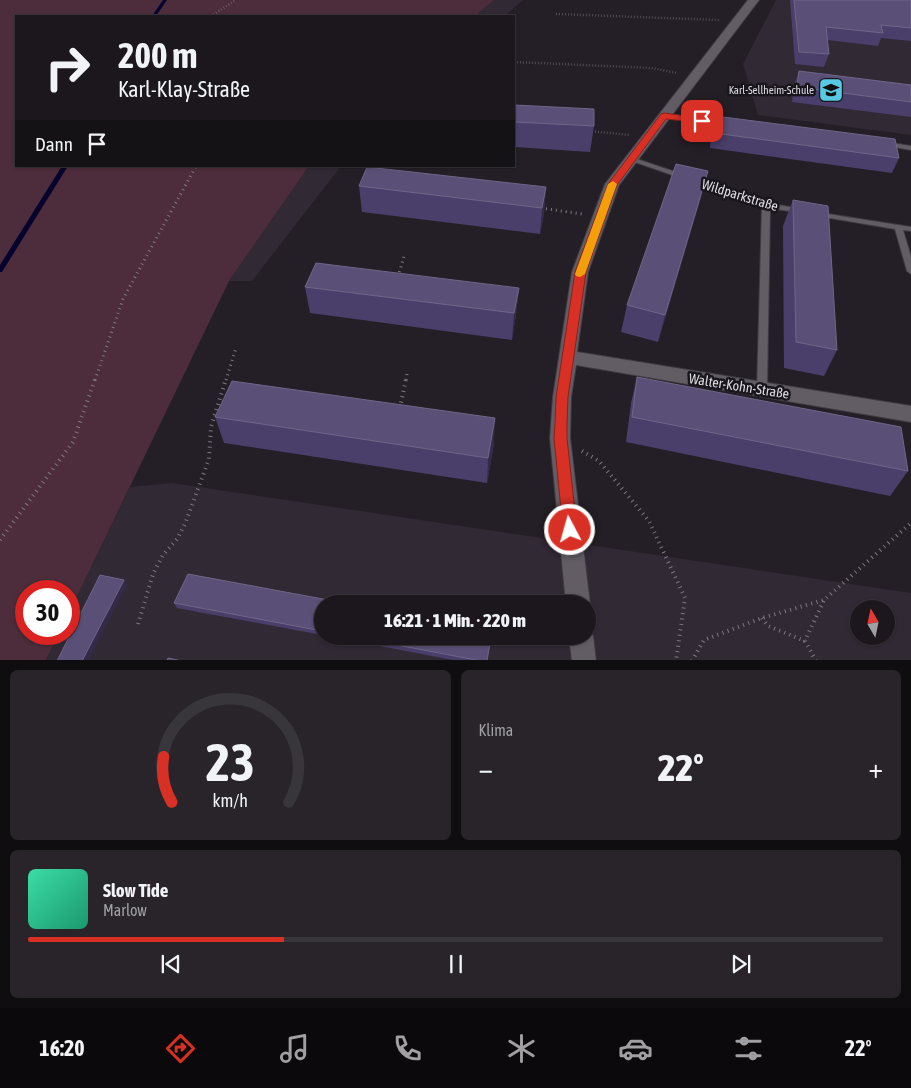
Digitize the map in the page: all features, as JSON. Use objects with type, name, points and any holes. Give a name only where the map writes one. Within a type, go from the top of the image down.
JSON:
[{"type":"street","points":[[577,595],[560,438],[562,397],[580,272],[612,184],[754,0]]},
{"type":"street","name":"Walter-Kohn-Straße","points":[[567,357],[911,414]]},
{"type":"street","points":[[582,645],[584,660]]},
{"type":"lane","points":[[664,116],[733,125]]},
{"type":"lane","points":[[881,144],[911,148]]},
{"type":"lane","name":"Wildparkstraße","points":[[631,159],[766,205],[911,230]]},
{"type":"lane","points":[[762,390],[766,205]]},
{"type":"lane","points":[[898,227],[911,271]]},
{"type":"path","points":[[225,7],[226,0]]},
{"type":"path","points":[[213,15],[236,0]]},
{"type":"path","points":[[556,14],[737,21]]},
{"type":"path","points":[[515,62],[651,68],[696,77]]},
{"type":"path","points":[[586,130],[648,136]]},
{"type":"path","points":[[0,540],[73,442],[123,300],[195,167]]},
{"type":"path","points":[[536,208],[600,217]]},
{"type":"path","points":[[397,281],[404,253]]},
{"type":"path","points":[[138,624],[152,574],[185,524],[209,459],[211,426],[236,348]]},
{"type":"path","points":[[400,411],[406,374]]},
{"type":"path","points":[[560,438],[599,461],[650,520],[685,598],[676,660]]},
{"type":"path","points":[[805,641],[824,600],[911,523]]},
{"type":"path","points":[[692,660],[704,640],[762,618],[824,600]]},
{"type":"path","points":[[762,618],[768,626],[805,641],[816,660]]},
{"type":"shaded area","points":[[0,0],[494,0],[476,15],[15,15],[15,167],[308,167],[229,281],[80,590],[80,580],[15,580],[15,645],[54,645],[46,660],[0,660]]},
{"type":"shaded area","points":[[494,0],[523,0],[506,15],[476,15]]},
{"type":"shaded area","name":"Karl-Sellheim-Schule","points":[[776,0],[911,0],[911,135],[758,115],[743,64]]},
{"type":"shaded area","points":[[308,167],[340,167],[252,281],[229,281]]},
{"type":"shaded area","points":[[172,483],[911,593],[911,660],[46,660],[54,645],[80,645],[80,590],[130,487]]},
{"type":"building","points":[[794,0],[911,0],[911,28],[881,25],[883,33],[826,27],[829,54],[799,52]]},
{"type":"building","points":[[799,71],[911,85],[911,102],[797,87]]},
{"type":"building","points":[[515,105],[594,109],[594,126],[515,122]]},
{"type":"building","points":[[715,116],[895,139],[899,158],[714,133]]},
{"type":"building","points":[[676,164],[708,171],[665,315],[627,305]]},
{"type":"building","points":[[367,167],[546,187],[542,208],[359,186]]},
{"type":"building","points":[[793,200],[828,206],[837,350],[796,342]]},
{"type":"building","points":[[316,263],[519,288],[514,313],[305,287]]},
{"type":"building","points":[[637,377],[901,427],[908,471],[632,417]]},
{"type":"building","points":[[232,381],[495,418],[488,458],[215,417]]},
{"type":"building","points":[[188,574],[314,597],[314,629],[174,603]]},
{"type":"building","points":[[100,575],[124,580],[83,660],[58,660],[65,645],[80,645],[80,615]]},
{"type":"building","points":[[397,645],[490,645],[487,660],[476,660]]},
{"type":"waterway","points":[[155,15],[165,0]]},
{"type":"waterway","points":[[0,270],[64,167]]},
{"type":"slow traffic","points":[[580,274],[613,184]]},
{"type":"place","name":"Karl-Sellheim-Schule","points":[[831,90]]},
{"type":"route","points":[[570,530],[560,438],[562,397],[580,272],[612,184],[664,116],[702,121]]}]
